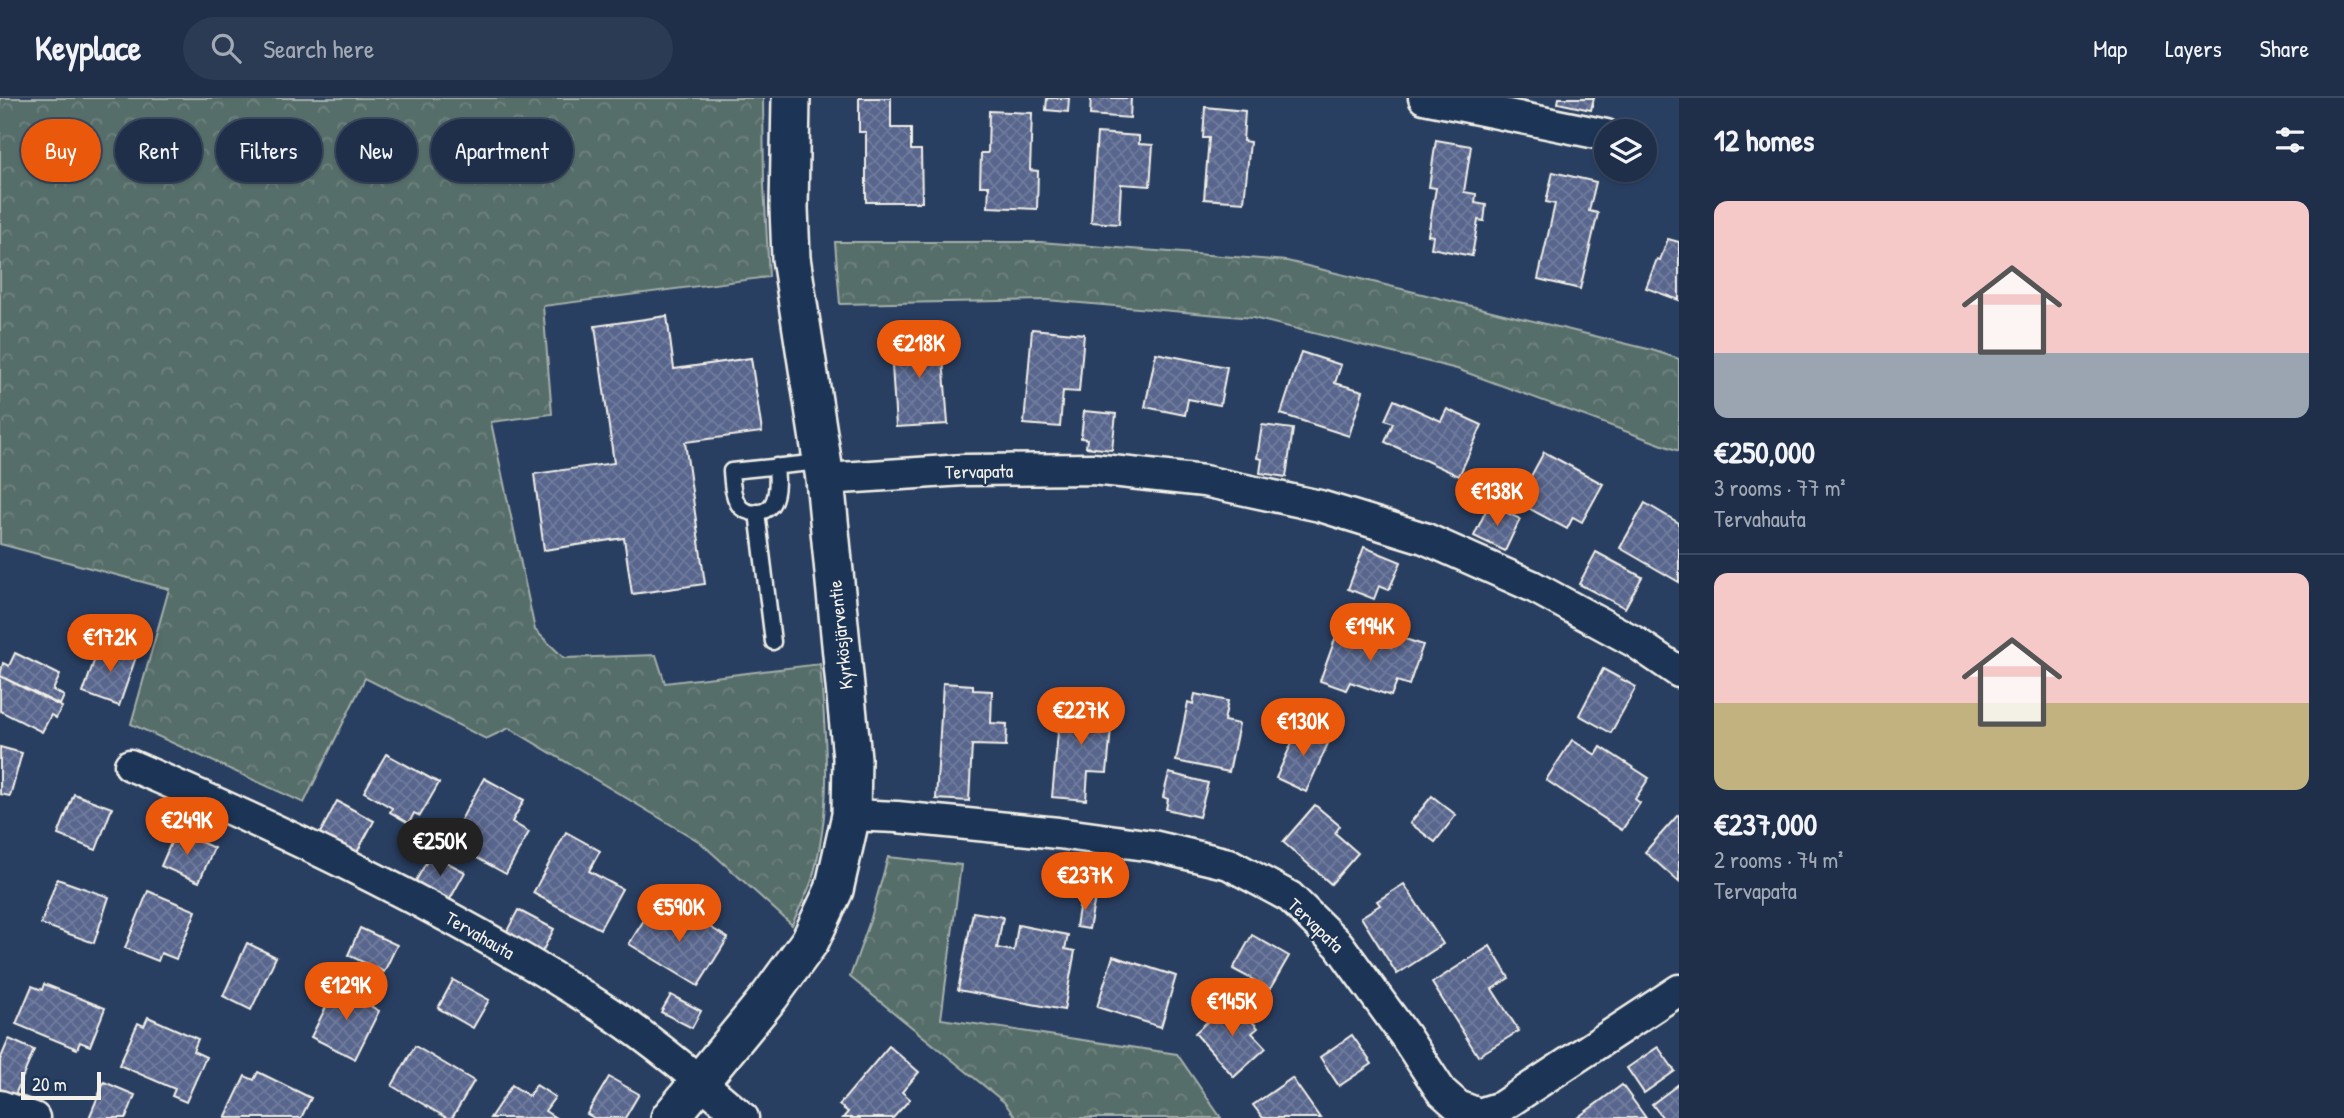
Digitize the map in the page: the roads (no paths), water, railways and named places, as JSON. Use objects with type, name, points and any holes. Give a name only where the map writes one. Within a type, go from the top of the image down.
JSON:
[{"type":"street","name":"Kyrkösjärventie","points":[[670,1118],[770,996],[810,941],[834,890],[851,815],[852,758],[824,470],[791,258],[791,98]]},
{"type":"street","points":[[1424,98],[1594,133]]},
{"type":"street","name":"Tervapata","points":[[824,470],[1093,469],[1204,481],[1320,506],[1424,538],[1532,586],[1635,642],[1679,672]]},
{"type":"street","name":"Tervahauta","points":[[131,765],[263,822],[387,883],[495,942],[612,1014],[743,1118]]},
{"type":"street","name":"Tervapata","points":[[851,815],[910,818],[1085,837],[1153,846],[1229,864],[1290,897],[1339,945],[1441,1091],[1458,1106],[1479,1114],[1501,1107],[1679,990]]},
{"type":"street","points":[[0,1106],[34,1118]]},
{"type":"lane","points":[[776,466],[777,488],[774,503],[763,512],[751,513],[740,507],[733,495],[730,471],[776,466],[824,470]]},
{"type":"lane","points":[[757,512],[773,642]]}]
